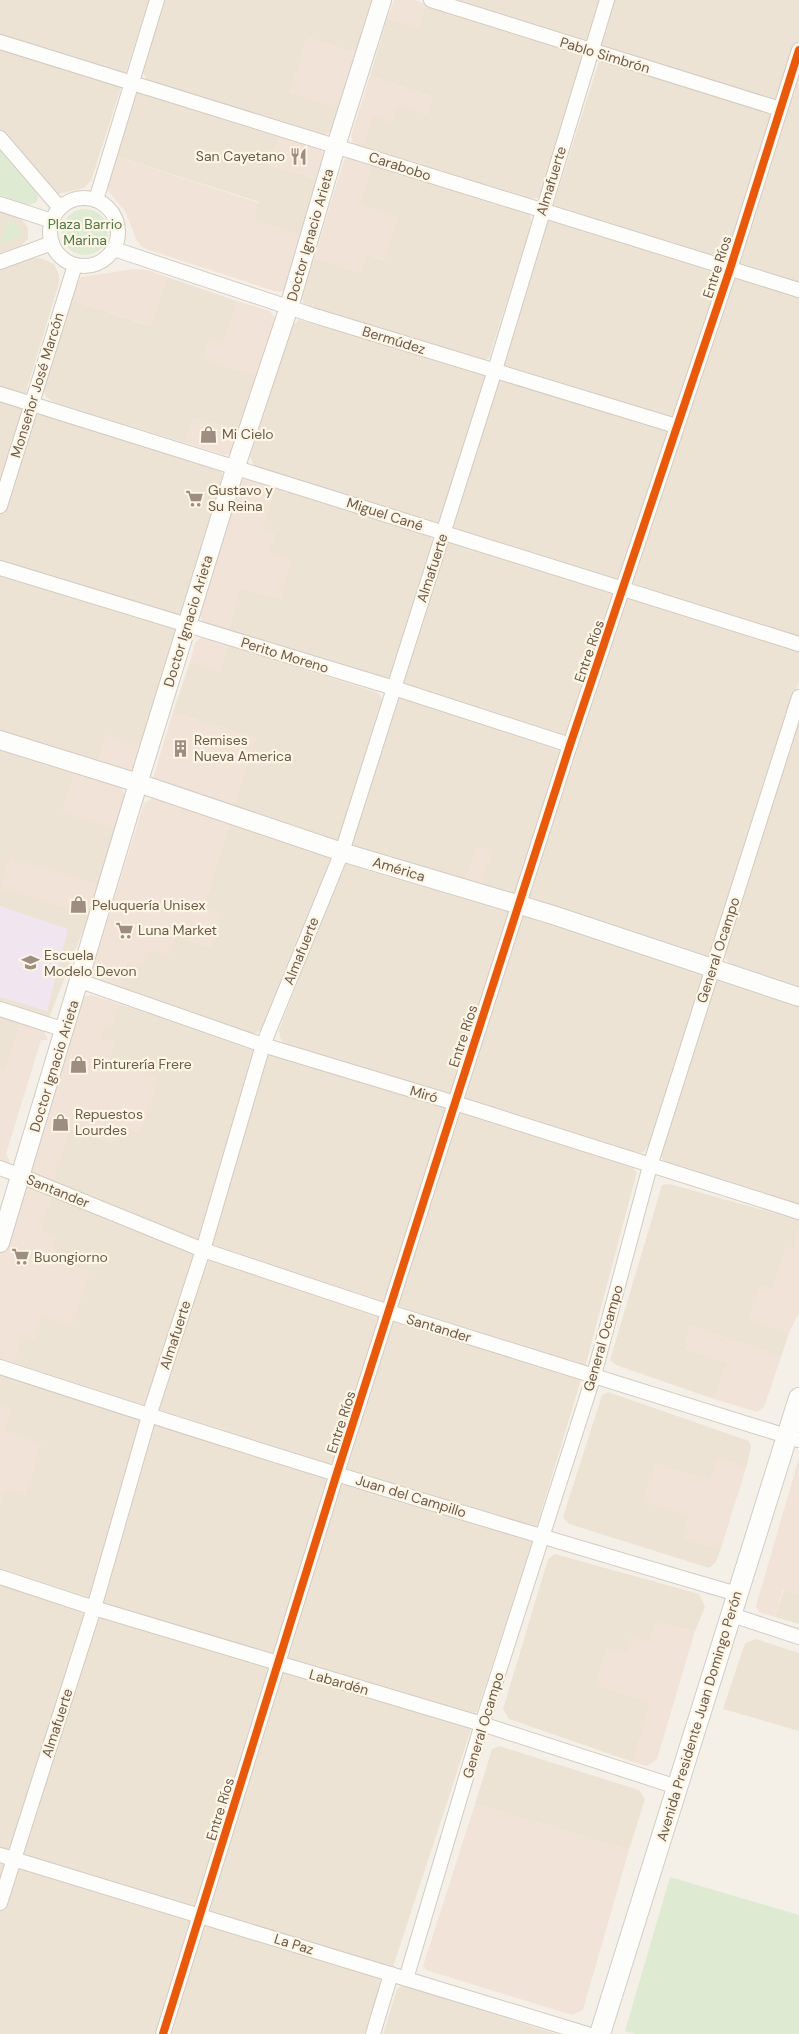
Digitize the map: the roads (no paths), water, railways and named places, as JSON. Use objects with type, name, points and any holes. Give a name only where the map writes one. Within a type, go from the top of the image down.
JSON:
[{"type":"main road","name":"Avenida Presidente Juan Domingo Perón","points":[[600,2034],[737,1594],[793,1438],[799,1398]]},
{"type":"street","points":[[96,200],[157,0]]},
{"type":"street","name":"Doctor Ignacio Arieta","points":[[0,1243],[138,783],[236,466],[289,307],[336,146],[382,0]]},
{"type":"street","name":"Pablo Simbrón","points":[[431,0],[780,109]]},
{"type":"street","name":"Almafuerte","points":[[0,1903],[7,1857],[94,1608],[149,1416],[203,1250],[263,1045],[342,852],[495,370],[607,0]]},
{"type":"street","name":"Carabobo","points":[[0,42],[799,290]]},
{"type":"street","name":"Entre Ríos","points":[[163,2034],[337,1473],[390,1312],[455,1103],[570,745],[730,269],[799,50]]},
{"type":"street","points":[[0,138],[55,215]]},
{"type":"street","points":[[78,199],[96,200],[108,208],[114,216],[118,227],[114,249],[105,259],[95,264],[75,265],[62,257],[52,243],[51,227],[55,215],[68,202],[78,199]]},
{"type":"street","points":[[0,204],[55,215]]},
{"type":"street","points":[[0,262],[52,243]]},
{"type":"street","name":"Bermúdez","points":[[114,249],[289,307],[676,426]]},
{"type":"street","name":"Monseñor José Marcón","points":[[0,506],[75,265]]},
{"type":"street","name":"Miguel Cané","points":[[0,394],[236,466],[799,644]]},
{"type":"street","name":"Perito Moreno","points":[[0,568],[394,688],[570,745]]},
{"type":"street","name":"General Ocampo","points":[[406,1979],[482,1724],[594,1375],[650,1166],[799,697]]},
{"type":"street","name":"América","points":[[0,740],[138,783],[342,852],[520,905],[799,997]]},
{"type":"street","name":"Miró","points":[[80,981],[263,1045],[455,1103],[799,1212]]},
{"type":"street","points":[[0,1009],[65,1030]]},
{"type":"street","name":"Santander","points":[[0,1168],[203,1250],[390,1312],[793,1438]]},
{"type":"street","name":"Juan del Campillo","points":[[0,1366],[149,1416],[542,1537],[737,1594]]},
{"type":"street","name":"Labardén","points":[[0,1577],[94,1608],[482,1724],[677,1787]]},
{"type":"street","points":[[732,1615],[799,1637]]},
{"type":"street","name":"La Paz","points":[[7,1857],[587,2034]]},
{"type":"street","points":[[373,2034],[391,1974]]},
{"type":"place","name":"San Cayetano","points":[[299,156]]},
{"type":"place","name":"Mi Cielo","points":[[208,434]]},
{"type":"place","name":"Gustavo y Su Reina","points":[[194,498]]},
{"type":"place","name":"Remises Nueva America","points":[[180,748]]},
{"type":"place","name":"Peluquería Unisex","points":[[78,905]]},
{"type":"place","name":"Luna Market","points":[[124,930]]},
{"type":"place","name":"Escuela Modelo Devon","points":[[30,963]]},
{"type":"place","name":"Pinturería Frere","points":[[79,1064]]},
{"type":"place","name":"Repuestos Lourdes","points":[[61,1122]]},
{"type":"place","name":"Buongiorno","points":[[20,1257]]},
{"type":"park label","name":"Plaza Barrio Marina","points":[[85,232]]}]
